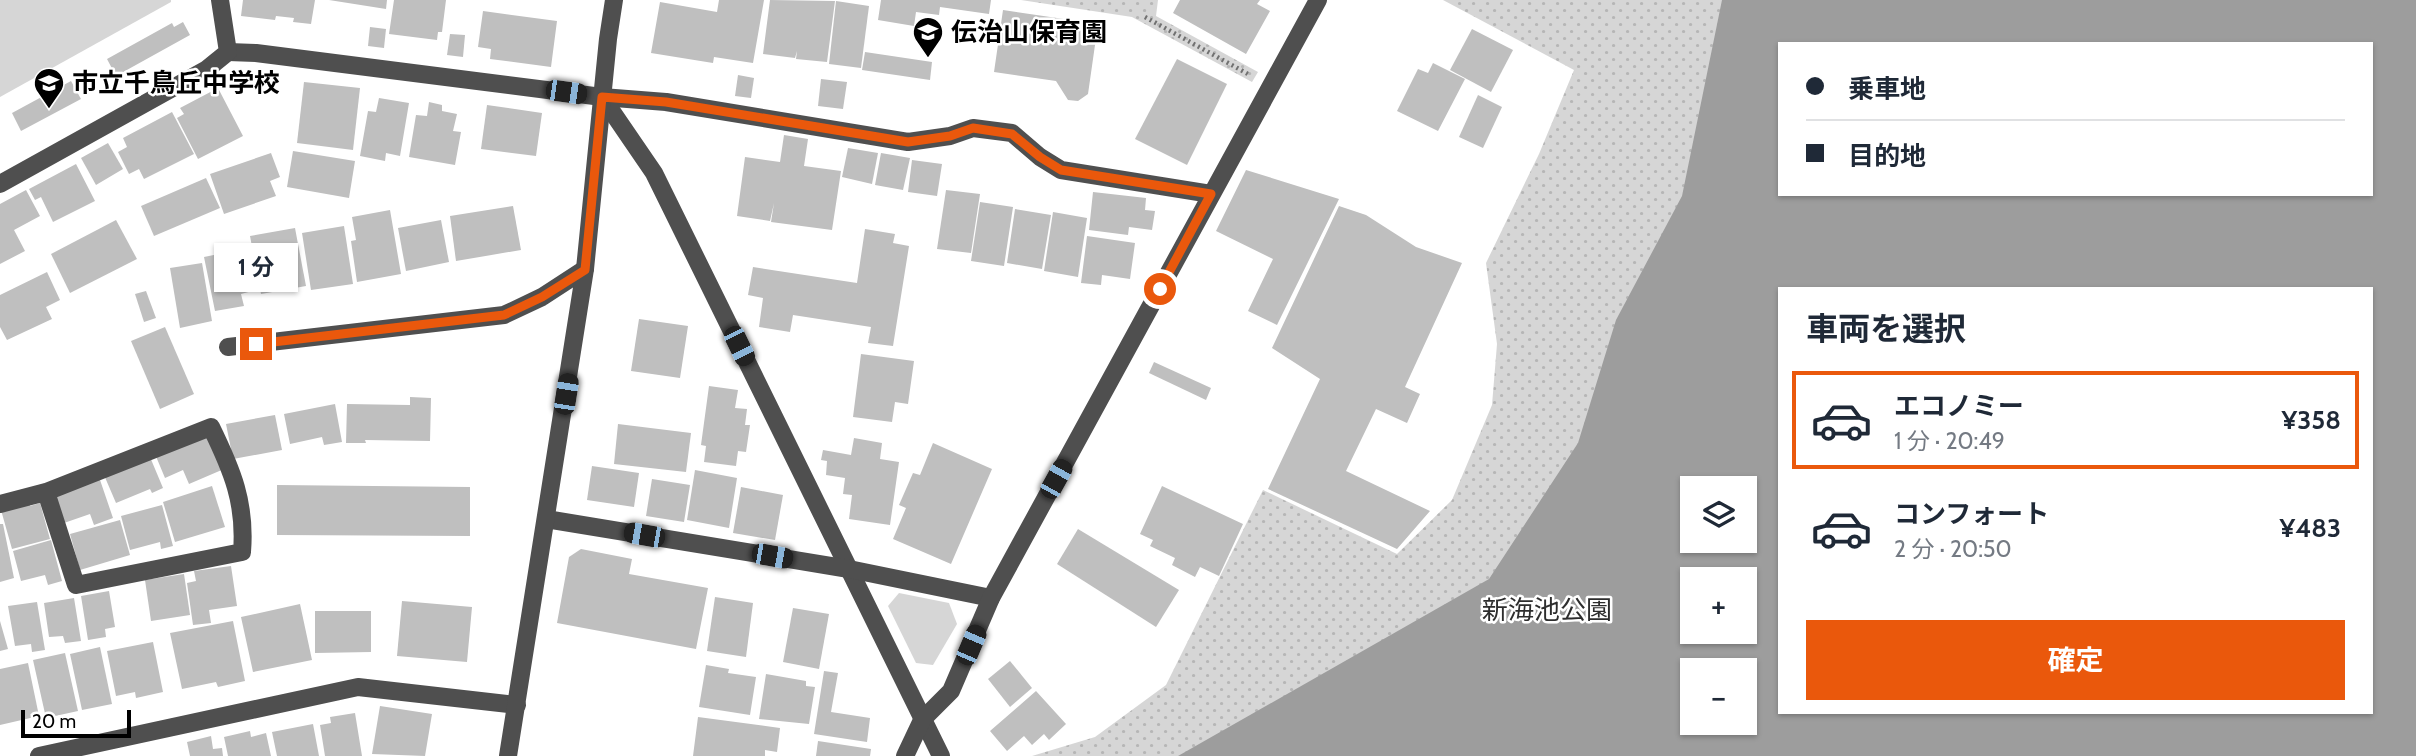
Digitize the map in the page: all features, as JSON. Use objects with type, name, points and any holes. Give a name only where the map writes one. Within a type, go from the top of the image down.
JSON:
[{"type":"street","points":[[220,0],[228,52]]},
{"type":"street","points":[[508,756],[585,270],[614,0]]},
{"type":"street","points":[[905,756],[922,720],[951,691],[991,598],[1318,0]]},
{"type":"street","points":[[0,184],[207,69],[228,52],[602,97],[666,102],[908,142],[950,136],[973,128],[1012,134],[1061,170],[1211,194]]},
{"type":"street","points":[[602,97],[654,173],[942,756]]},
{"type":"street","points":[[228,347],[504,315],[542,297],[585,270]]},
{"type":"street","points":[[0,504],[46,492],[211,427],[233,471],[244,527],[242,552],[76,585],[46,492]]},
{"type":"street","points":[[546,519],[849,569],[991,598]]},
{"type":"street","points":[[39,756],[358,687],[517,705]]},
{"type":"path","points":[[1145,17],[1270,86]]},
{"type":"green space","points":[[0,0],[171,0],[171,2],[0,97]]},
{"type":"green space","points":[[1021,0],[1158,0],[1156,16],[1258,72],[1252,82],[1132,17]]},
{"type":"green space","name":"新海池公園","points":[[1443,0],[2416,0],[2416,756],[1032,756],[1095,737],[1166,685],[1263,490],[1397,554],[1452,500],[1492,405],[1497,344],[1486,263],[1539,154],[1574,70]]},
{"type":"green space","points":[[899,593],[949,603],[957,624],[933,665],[916,663],[888,606]]},
{"type":"shaded area","name":"新海池公園","points":[[1722,0],[2416,0],[2416,756],[1178,756],[1489,579],[1578,443],[1616,320],[1682,196]]},
{"type":"building","points":[[243,0],[315,0],[311,24],[293,22],[294,18],[276,16],[275,20],[241,16]]},
{"type":"building","points":[[329,0],[387,0],[386,9]]},
{"type":"building","points":[[394,0],[446,0],[442,32],[438,32],[437,40],[389,34]]},
{"type":"building","points":[[719,0],[764,0],[753,63],[714,57],[713,63],[651,53],[660,2],[717,12]]},
{"type":"building","points":[[770,0],[835,1],[827,62],[796,59],[797,51],[795,58],[763,54]]},
{"type":"building","points":[[881,0],[991,0],[989,14],[940,7],[939,15],[916,12],[914,26],[878,20]]},
{"type":"building","points":[[1180,0],[1260,0],[1257,4],[1270,11],[1246,54],[1173,13]]},
{"type":"building","points":[[836,1],[869,6],[861,68],[829,64]]},
{"type":"building","points":[[1003,10],[1098,24],[1088,94],[1078,101],[1068,100],[1056,81],[994,72]]},
{"type":"building","points":[[483,11],[557,21],[551,67],[490,59],[491,49],[478,47]]},
{"type":"building","points":[[183,22],[190,35],[116,76],[107,59],[172,23],[174,27]]},
{"type":"building","points":[[370,27],[386,29],[384,48],[368,46]]},
{"type":"building","points":[[1472,29],[1513,50],[1491,92],[1450,70]]},
{"type":"building","points":[[450,34],[465,35],[463,57],[447,55]]},
{"type":"building","points":[[865,52],[932,62],[930,80],[862,70]]},
{"type":"building","points":[[1177,59],[1227,84],[1187,165],[1135,139]]},
{"type":"building","points":[[1433,63],[1465,79],[1438,131],[1397,111],[1418,69],[1428,73]]},
{"type":"building","points":[[738,75],[754,78],[751,98],[735,96]]},
{"type":"building","points":[[821,79],[847,82],[843,109],[818,106]]},
{"type":"building","points":[[71,81],[81,99],[21,131],[12,113]]},
{"type":"building","points":[[304,82],[360,88],[353,150],[297,143]]},
{"type":"building","points":[[218,88],[243,136],[198,159],[177,118],[184,114],[180,108]]},
{"type":"building","points":[[1478,95],[1502,107],[1483,148],[1459,137]]},
{"type":"building","points":[[379,98],[409,103],[400,156],[386,153],[385,161],[360,156],[368,111],[376,112]]},
{"type":"building","points":[[429,102],[442,105],[442,111],[457,114],[453,131],[461,132],[455,165],[409,157],[416,115],[427,116]]},
{"type":"building","points":[[487,105],[542,113],[536,156],[481,149]]},
{"type":"building","points":[[172,112],[194,154],[144,179],[139,169],[129,174],[118,152],[127,147],[123,138]]},
{"type":"building","points":[[784,135],[808,139],[804,166],[841,171],[832,230],[771,222],[774,203],[770,221],[737,216],[745,157],[780,162]]},
{"type":"building","points":[[108,143],[123,169],[96,185],[81,158]]},
{"type":"building","points":[[848,148],[878,153],[872,184],[842,177]]},
{"type":"building","points":[[293,151],[355,161],[349,198],[287,187]]},
{"type":"building","points":[[271,153],[280,177],[270,181],[276,196],[224,214],[210,174]]},
{"type":"building","points":[[881,153],[910,158],[903,190],[875,185]]},
{"type":"building","points":[[912,160],[942,164],[937,196],[908,192]]},
{"type":"building","points":[[76,164],[95,201],[53,222],[41,197],[35,200],[29,189]]},
{"type":"building","points":[[1246,170],[1339,199],[1277,325],[1248,311],[1273,259],[1216,231]]},
{"type":"building","points":[[206,178],[220,208],[154,236],[141,206]]},
{"type":"building","points":[[26,190],[40,216],[14,230],[25,251],[0,264],[0,204]]},
{"type":"building","points":[[946,190],[980,194],[971,253],[937,249]]},
{"type":"building","points":[[1093,192],[1146,198],[1145,210],[1155,211],[1152,230],[1129,227],[1128,235],[1089,230]]},
{"type":"building","points":[[980,202],[1013,207],[1004,266],[971,261]]},
{"type":"building","points":[[513,206],[521,250],[456,261],[450,216]]},
{"type":"building","points":[[1339,206],[1366,215],[1416,247],[1462,263],[1405,387],[1420,394],[1407,423],[1376,409],[1346,471],[1430,511],[1397,549],[1268,489],[1320,379],[1272,348]]},
{"type":"building","points":[[1015,209],[1051,215],[1042,269],[1007,263]]},
{"type":"building","points":[[390,210],[401,274],[357,282],[351,241],[356,240],[352,217]]},
{"type":"building","points":[[1053,212],[1087,218],[1078,277],[1044,271]]},
{"type":"building","points":[[116,220],[137,259],[70,293],[51,254]]},
{"type":"building","points":[[441,220],[449,262],[406,271],[398,228]]},
{"type":"building","points":[[344,226],[353,284],[311,290],[302,233]]},
{"type":"building","points":[[295,228],[306,286],[261,294],[250,236]]},
{"type":"building","points":[[865,229],[895,234],[893,243],[909,246],[893,346],[868,343],[871,327],[793,315],[790,332],[759,327],[763,298],[748,295],[753,267],[857,283]]},
{"type":"building","points":[[1087,236],[1135,243],[1130,279],[1102,275],[1101,285],[1081,283]]},
{"type":"building","points":[[248,248],[256,290],[241,294],[244,306],[215,311],[204,257]]},
{"type":"building","points":[[202,263],[212,321],[180,328],[170,268]]},
{"type":"building","points":[[47,272],[60,300],[46,307],[52,319],[7,340],[0,327],[0,295]]},
{"type":"building","points":[[146,291],[156,318],[144,322],[135,294]]},
{"type":"building","points":[[639,319],[688,326],[680,378],[631,371]]},
{"type":"building","points":[[165,327],[194,394],[160,409],[131,341]]},
{"type":"building","points":[[861,354],[914,361],[908,404],[895,402],[892,422],[853,417]]},
{"type":"building","points":[[1154,362],[1211,388],[1206,400],[1149,373]]},
{"type":"building","points":[[709,386],[738,390],[735,408],[747,409],[745,425],[750,425],[746,452],[738,451],[736,466],[704,462],[706,446],[701,445]]},
{"type":"building","points":[[410,397],[431,398],[430,441],[365,440],[366,443],[346,443],[347,404],[410,405]]},
{"type":"building","points":[[335,404],[342,442],[324,445],[322,437],[290,444],[284,414]]},
{"type":"building","points":[[275,415],[282,450],[233,459],[226,424]]},
{"type":"building","points":[[618,424],[691,433],[686,472],[614,464]]},
{"type":"building","points":[[208,435],[224,469],[189,484],[183,470],[165,478],[155,454]]},
{"type":"building","points":[[854,438],[882,443],[880,459],[899,462],[890,525],[849,519],[852,495],[843,494],[845,478],[826,475],[827,461],[821,460],[823,450],[851,455]]},
{"type":"building","points":[[933,443],[992,469],[951,564],[893,539],[906,508],[899,505],[913,473],[920,475]]},
{"type":"building","points":[[150,457],[163,488],[152,493],[150,489],[116,503],[104,475]]},
{"type":"building","points":[[592,466],[639,473],[634,507],[587,500]]},
{"type":"building","points":[[695,470],[737,478],[729,528],[687,520]]},
{"type":"building","points":[[99,477],[113,518],[94,525],[90,514],[64,523],[54,493]]},
{"type":"building","points":[[652,479],[690,485],[684,522],[646,516]]},
{"type":"building","points":[[277,485],[470,487],[470,536],[277,535]]},
{"type":"building","points":[[212,486],[225,527],[175,542],[163,502]]},
{"type":"building","points":[[1162,486],[1243,524],[1219,576],[1200,567],[1195,577],[1172,565],[1175,558],[1150,546],[1153,540],[1140,534]]},
{"type":"building","points":[[741,487],[783,495],[775,540],[733,533]]},
{"type":"building","points":[[30,502],[30,506],[40,503],[50,539],[12,549],[1,510]]},
{"type":"building","points":[[162,505],[173,546],[161,549],[160,542],[130,550],[121,516]]},
{"type":"building","points":[[120,520],[130,555],[80,570],[70,534]]},
{"type":"building","points":[[0,524],[3,524],[14,578],[0,582]]},
{"type":"building","points":[[1078,529],[1179,590],[1156,627],[1057,564]]},
{"type":"building","points":[[51,540],[62,581],[48,585],[45,575],[21,581],[13,551]]},
{"type":"building","points":[[581,549],[632,559],[629,574],[708,588],[696,649],[557,623],[569,557]]},
{"type":"building","points":[[231,566],[237,606],[209,610],[211,623],[193,625],[187,583],[196,581],[194,571]]},
{"type":"building","points":[[184,574],[190,615],[151,621],[145,580]]},
{"type":"building","points":[[109,591],[115,627],[105,629],[106,637],[88,640],[81,596]]},
{"type":"building","points":[[715,597],[753,603],[746,657],[707,651]]},
{"type":"building","points":[[74,598],[81,641],[65,643],[63,636],[49,637],[44,603]]},
{"type":"building","points":[[402,601],[472,607],[467,662],[397,656]]},
{"type":"building","points":[[37,602],[45,650],[32,652],[31,644],[15,646],[8,606]]},
{"type":"building","points":[[300,604],[312,660],[253,672],[241,617]]},
{"type":"building","points":[[793,608],[829,614],[819,669],[783,662]]},
{"type":"building","points":[[315,611],[371,611],[371,652],[315,653]]},
{"type":"building","points":[[0,621],[8,649],[0,651]]},
{"type":"building","points":[[233,621],[245,681],[218,687],[216,682],[182,689],[170,633]]},
{"type":"building","points":[[153,642],[163,692],[136,698],[135,692],[116,696],[107,651]]},
{"type":"building","points":[[100,647],[112,704],[82,710],[70,654]]},
{"type":"building","points":[[65,653],[78,711],[46,718],[33,660]]},
{"type":"building","points":[[1010,661],[1032,688],[1010,707],[988,679]]},
{"type":"building","points":[[28,663],[39,716],[0,725],[0,669]]},
{"type":"building","points":[[706,665],[729,669],[728,673],[756,677],[750,715],[699,707]]},
{"type":"building","points":[[824,671],[838,673],[831,712],[870,718],[867,742],[814,734]]},
{"type":"building","points":[[766,674],[806,681],[806,686],[815,687],[809,724],[759,719]]},
{"type":"building","points":[[1036,691],[1066,724],[1049,740],[1044,734],[1032,745],[1024,736],[1007,751],[990,731]]},
{"type":"building","points":[[380,706],[432,714],[425,756],[372,754]]},
{"type":"building","points":[[355,713],[362,756],[325,756],[320,725],[331,723],[330,717]]},
{"type":"building","points":[[698,717],[780,728],[777,752],[765,750],[765,756],[693,756]]},
{"type":"building","points":[[313,724],[319,756],[277,756],[272,732]]},
{"type":"building","points":[[250,731],[251,737],[266,733],[271,756],[228,756],[224,737]]},
{"type":"building","points":[[211,736],[213,749],[222,748],[223,756],[190,756],[187,742]]},
{"type":"building","points":[[818,741],[871,749],[870,756],[816,756]]},
{"type":"place","name":"伝治山保育園","points":[[928,59]]},
{"type":"place","name":"市立千鳥丘中学校","points":[[49,110]]},
{"type":"route","points":[[256,344],[504,315],[542,297],[585,270],[602,97],[666,102],[908,142],[950,136],[973,128],[1012,134],[1061,170],[1211,194],[1160,289]]}]
